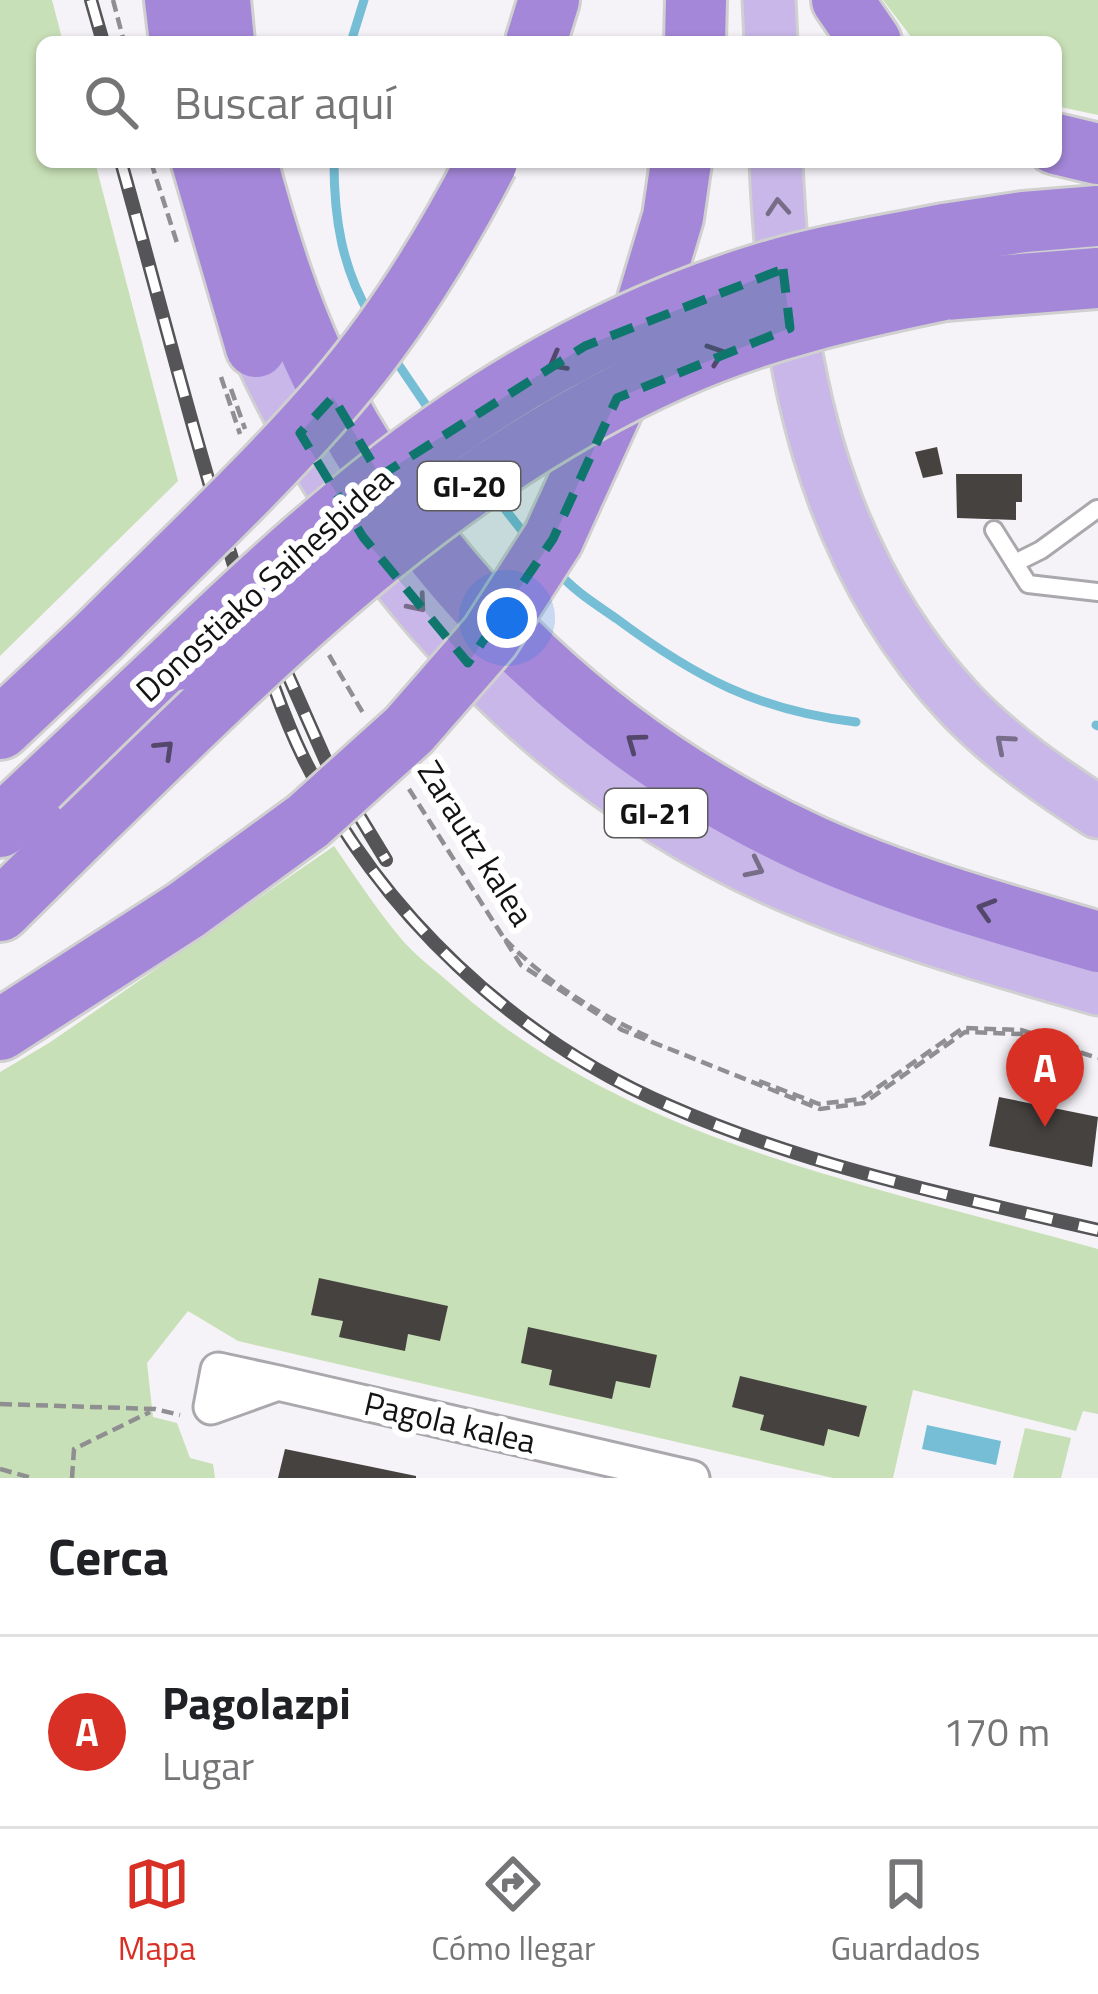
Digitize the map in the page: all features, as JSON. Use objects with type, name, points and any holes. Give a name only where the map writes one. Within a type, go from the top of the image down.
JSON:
[{"type":"highway","points":[[175,0],[179,36]]},
{"type":"highway","points":[[220,0],[223,36]]},
{"type":"highway","points":[[503,36],[514,0]]},
{"type":"highway","points":[[538,36],[549,0]]},
{"type":"highway","points":[[694,36],[696,0]]},
{"type":"highway","points":[[842,0],[867,36]]},
{"type":"highway","points":[[1062,145],[1098,154]]},
{"type":"highway","points":[[203,168],[234,366]]},
{"type":"highway","points":[[249,168],[302,328],[362,448],[445,566],[554,680],[638,745],[723,801],[814,846],[922,888],[1098,942]]},
{"type":"highway","points":[[100,634],[319,374],[389,274],[447,168]]},
{"type":"highway","points":[[0,729],[261,476],[340,389],[413,290],[484,168]]},
{"type":"highway","points":[[0,1030],[185,910],[308,821],[409,730],[490,637],[553,539],[622,387],[674,217],[680,168]]},
{"type":"highway","name":"Donostiako Saihesbidea","points":[[0,910],[265,653],[418,520],[541,437],[676,368],[833,313],[945,262],[1098,216]]},
{"type":"highway","name":"Donostiako Saihesbidea","points":[[0,827],[275,566],[381,475],[471,410],[585,346],[683,301],[761,274],[945,262],[1098,278]]},
{"type":"main road","points":[[154,0],[160,36]]},
{"type":"main road","points":[[769,0],[771,36]]},
{"type":"main road","name":"GI-21","points":[[192,168],[227,276],[234,366],[289,416],[354,521],[409,594],[466,661],[523,715],[604,780],[698,840],[800,891],[908,932],[1098,989]]},
{"type":"main road","points":[[776,168],[785,297],[795,360],[830,492],[862,565],[904,637],[962,706],[1029,764],[1098,812]]},
{"type":"street","name":"Pagola kalea","points":[[278,1383],[692,1478]]},
{"type":"lane","points":[[1015,563],[1097,509]]},
{"type":"lane","points":[[994,530],[1028,584],[1098,592]]},
{"type":"path","points":[[112,0],[121,36]]},
{"type":"path","points":[[155,168],[185,253]]},
{"type":"path","points":[[155,168],[184,265]]},
{"type":"path","points":[[234,366],[242,440]]},
{"type":"path","points":[[234,366],[251,449]]},
{"type":"path","points":[[365,717],[328,651],[374,725]]},
{"type":"path","points":[[402,777],[521,965],[622,1030],[820,1109],[864,1103],[965,1032],[1021,1034],[1098,1057]]},
{"type":"path","name":"Zarautz kalea","points":[[410,785],[506,940],[535,969],[620,1024],[676,1049],[819,1104],[861,1099],[963,1028],[1021,1030],[1098,1057]]},
{"type":"path","points":[[0,1404],[155,1409],[74,1449],[72,1478]]},
{"type":"path","points":[[0,1469],[32,1478]]},
{"type":"highlighted area","points":[[783,269],[790,328],[617,398],[553,539],[468,663],[363,537],[300,433],[333,397],[380,476],[585,346]]},
{"type":"green space","points":[[0,0],[52,0],[61,36],[36,36],[36,168],[97,168],[178,481],[0,656]]},
{"type":"green space","points":[[883,0],[1098,0],[1098,115],[1062,107],[1062,36],[910,36]]},
{"type":"green space","points":[[334,846],[417,955],[521,1039],[596,1084],[758,1153],[1098,1249],[1098,1414],[1083,1411],[1076,1431],[913,1390],[893,1478],[833,1478],[238,1341],[188,1311],[147,1363],[153,1417],[177,1423],[190,1458],[213,1464],[215,1478],[0,1478],[0,1072]]},
{"type":"green space","points":[[1025,1428],[1071,1438],[1061,1478],[1013,1478]]},
{"type":"water","points":[[927,1425],[1001,1441],[996,1465],[922,1449]]},
{"type":"building","points":[[937,447],[943,474],[923,478],[915,452]]},
{"type":"building","points":[[956,474],[1022,474],[1022,502],[1016,502],[1016,520],[957,518]]},
{"type":"building","points":[[999,1097],[1098,1117],[1092,1167],[989,1146]]},
{"type":"building","points":[[319,1278],[448,1306],[440,1341],[408,1334],[405,1351],[339,1337],[343,1321],[311,1315]]},
{"type":"building","points":[[528,1327],[657,1355],[650,1388],[616,1381],[612,1399],[549,1385],[552,1370],[521,1363]]},
{"type":"building","points":[[740,1376],[867,1406],[859,1437],[828,1429],[824,1446],[760,1430],[764,1415],[732,1407]]},
{"type":"building","points":[[285,1449],[416,1476],[416,1478],[278,1478]]},
{"type":"waterway","points":[[353,36],[364,0]]},
{"type":"waterway","points":[[334,168],[342,242],[371,317]]},
{"type":"waterway","points":[[394,358],[432,414]]},
{"type":"waterway","points":[[493,494],[527,537]]},
{"type":"waterway","points":[[558,572],[594,603],[701,674],[758,700],[856,722]]},
{"type":"railway","points":[[91,0],[101,36]]},
{"type":"railway","points":[[123,168],[223,529],[285,716],[335,815],[412,919],[506,1008],[614,1079],[672,1107],[828,1163],[1098,1230]]},
{"type":"railway","points":[[283,664],[326,761],[386,860]]},
{"type":"place","name":"Pagolazpi","points":[[1045,1127]]}]
